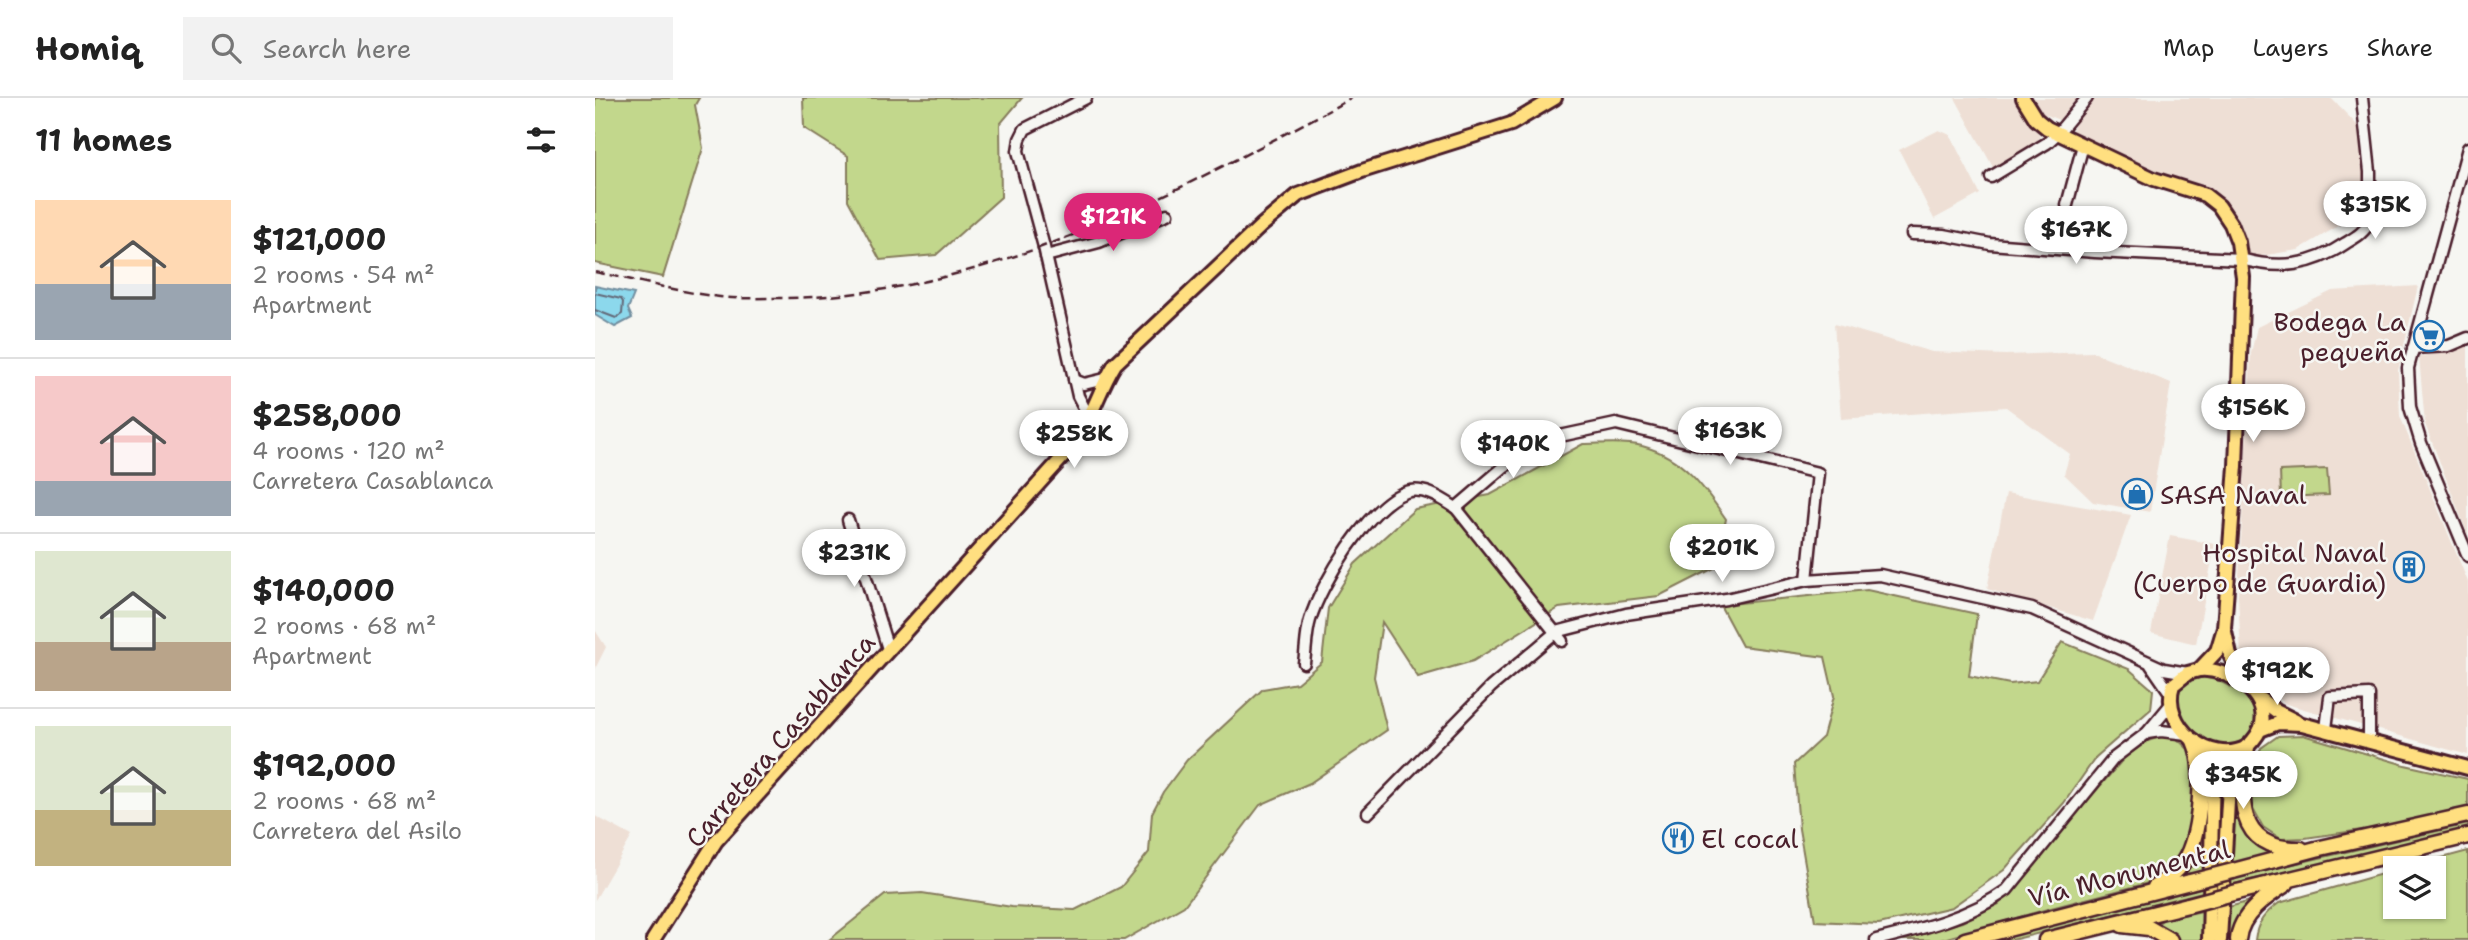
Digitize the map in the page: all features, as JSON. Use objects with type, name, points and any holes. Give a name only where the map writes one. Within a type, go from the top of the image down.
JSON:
[{"type":"highway","points":[[2145,893],[2171,877],[2180,867],[2191,845],[2199,798],[2200,757],[2195,741]]},
{"type":"highway","points":[[2245,749],[2241,794],[2243,811],[2249,825],[2274,847],[2316,849]]},
{"type":"highway","name":"Vía Monumental","points":[[1965,940],[2316,849],[2468,815]]},
{"type":"highway","name":"Vía Monumental","points":[[2046,940],[2468,836]]},
{"type":"highway","points":[[2238,940],[2244,921],[2251,912],[2293,879]]},
{"type":"highway","points":[[2110,923],[2149,929],[2170,940]]},
{"type":"main road","name":"Carretera Casablanca","points":[[653,940],[716,841],[1071,448],[1090,419],[1105,379],[1115,364],[1261,226],[1298,195],[1363,171],[1511,124],[1555,98]]},
{"type":"main road","points":[[2023,98],[2036,119],[2058,133],[2154,179],[2213,199],[2231,224],[2238,242],[2243,277],[2236,466],[2224,628],[2217,651],[2193,672],[2177,680],[2171,699],[2176,719],[2195,741],[2213,771],[2209,940]]},
{"type":"main road","points":[[2224,628],[2230,654],[2261,710],[2260,730]]},
{"type":"main road","points":[[2193,672],[2223,673],[2276,711],[2302,724]]},
{"type":"main road","points":[[2220,940],[2229,785],[2234,760],[2260,730],[2279,723],[2302,724],[2468,768]]},
{"type":"main road","points":[[2195,741],[2222,752],[2245,749]]},
{"type":"street","points":[[1086,98],[1025,129],[1018,151],[1046,256],[1073,380],[1090,419]]},
{"type":"street","points":[[1991,177],[2047,143],[2087,98]]},
{"type":"street","points":[[1912,234],[1944,235],[1990,244],[2095,252],[2241,259],[2260,265],[2307,263],[2343,246],[2367,229],[2371,214],[2371,195],[2362,98]]},
{"type":"street","points":[[2067,205],[2083,145]]},
{"type":"street","points":[[2468,148],[2466,164],[2408,368],[2410,407],[2421,443],[2468,556]]},
{"type":"street","points":[[1046,256],[1099,242],[1167,214]]},
{"type":"street","points":[[2413,348],[2449,346],[2468,338]]},
{"type":"street","points":[[1073,380],[1084,384],[1105,379]]},
{"type":"street","points":[[1456,509],[1505,466],[1560,436],[1616,424],[1818,473],[1807,580]]},
{"type":"street","points":[[1304,663],[1310,620],[1341,556],[1376,511],[1407,491],[1435,494],[1456,509],[1559,636]]},
{"type":"street","points":[[848,520],[888,649]]},
{"type":"street","points":[[1368,813],[1491,687],[1559,636],[1626,614],[1725,599],[1807,580],[1880,575],[2032,609],[2164,668],[2193,672]]},
{"type":"street","points":[[1876,940],[1914,931],[1987,904],[2007,890],[2114,758],[2147,733],[2171,699],[2161,678],[2143,658]]},
{"type":"street","points":[[2326,729],[2330,697],[2369,695],[2369,741]]},
{"type":"street","points":[[2147,733],[2161,731],[2195,741]]},
{"type":"shaded area","points":[[1955,98],[2017,98],[2040,136],[2036,143],[1994,169]]},
{"type":"shaded area","points":[[2032,98],[2078,98],[2059,120],[2042,113]]},
{"type":"shaded area","points":[[2094,98],[2331,98],[2358,126],[2367,194],[2351,202],[2340,225],[2298,250],[2248,258],[2241,230],[2229,208],[2217,194],[2143,169],[2071,133],[2082,109]]},
{"type":"shaded area","points":[[1939,130],[1950,135],[1980,194],[1934,219],[1899,150]]},
{"type":"shaded area","points":[[2418,286],[2398,371],[2400,416],[2468,582],[2468,755],[2286,704],[2253,679],[2241,655],[2238,595],[2251,353],[2257,327],[2332,291]]},
{"type":"shaded area","points":[[1834,324],[1932,352],[2005,355],[2093,352],[2171,383],[2150,512],[2093,502],[2064,474],[2070,454],[2006,407],[1841,419]]},
{"type":"shaded area","points":[[2468,345],[2468,535],[2425,424],[2419,357]]},
{"type":"shaded area","points":[[2006,493],[2131,515],[2093,621],[1987,589]]},
{"type":"shaded area","points":[[2170,536],[2215,544],[2196,644],[2151,633]]},
{"type":"shaded area","points":[[595,630],[606,647],[595,669]]},
{"type":"shaded area","points":[[595,816],[632,836],[595,900]]},
{"type":"green space","points":[[595,98],[699,98],[695,105],[703,148],[663,277],[595,263]]},
{"type":"green space","points":[[803,98],[1022,98],[1000,124],[1001,197],[936,255],[880,260],[848,200],[848,156],[804,128]]},
{"type":"green space","points":[[1583,444],[1635,444],[1656,451],[1681,465],[1726,519],[1716,567],[1659,596],[1559,608],[1473,661],[1418,677],[1382,622],[1374,677],[1387,730],[1310,783],[1260,805],[1184,906],[1124,940],[829,940],[885,895],[922,893],[1012,907],[1075,910],[1121,887],[1149,852],[1152,813],[1163,792],[1187,760],[1263,689],[1297,683],[1322,662],[1328,608],[1355,564],[1415,509],[1490,495]]},
{"type":"green space","points":[[2327,469],[2329,495],[2281,497],[2280,471]]},
{"type":"green space","points":[[1867,590],[1977,614],[1969,676],[2010,684],[2037,681],[2062,642],[2129,669],[2153,690],[2151,709],[2096,757],[2064,803],[2004,870],[1952,907],[1879,924],[1815,921],[1799,829],[1794,764],[1823,737],[1834,696],[1825,657],[1742,646],[1720,605]]},
{"type":"green space","points":[[2203,677],[2232,687],[2249,700],[2257,717],[2255,727],[2245,742],[2227,746],[2210,743],[2195,734],[2184,722],[2177,708],[2177,694],[2185,684]]},
{"type":"green space","points":[[2303,735],[2405,765],[2468,779],[2468,811],[2390,826],[2281,839],[2263,827],[2249,802],[2253,772],[2261,748],[2278,736]]},
{"type":"green space","points":[[2162,736],[2175,737],[2188,749],[2193,763],[2195,801],[2183,857],[2152,882],[1940,940],[1892,940],[1962,922],[1999,904],[2125,757],[2148,741]]},
{"type":"green space","points":[[2220,763],[2225,764],[2225,771],[2219,866],[2214,868]]},
{"type":"green space","points":[[2207,770],[2206,869],[2172,881],[2189,867],[2199,846]]},
{"type":"green space","points":[[2233,783],[2240,812],[2279,852],[2228,866]]},
{"type":"green space","points":[[2468,824],[2468,830],[2246,881],[2012,940],[1986,940],[2241,876]]},
{"type":"green space","points":[[2468,851],[2468,940],[2255,940],[2263,918],[2279,903],[2383,874],[2383,919],[2446,919],[2446,857]]},
{"type":"green space","points":[[2258,899],[2240,916],[2232,940],[2224,940],[2225,908]]},
{"type":"green space","points":[[2202,911],[2202,940],[2175,940],[2154,926],[2164,919]]},
{"type":"water","points":[[595,286],[634,294],[628,309],[632,318],[615,327],[595,315]]},
{"type":"railway","points":[[595,272],[689,292],[739,298],[850,294],[926,281],[1000,261],[1073,235],[1215,170],[1352,98]]},
{"type":"place","name":"Bodega La pequeña","points":[[2429,336]]},
{"type":"place","name":"SASA Naval","points":[[2137,494]]},
{"type":"place","name":"Hospital Naval (Cuerpo de Guardia)","points":[[2409,567]]},
{"type":"place","name":"El cocal","points":[[1678,838]]}]
